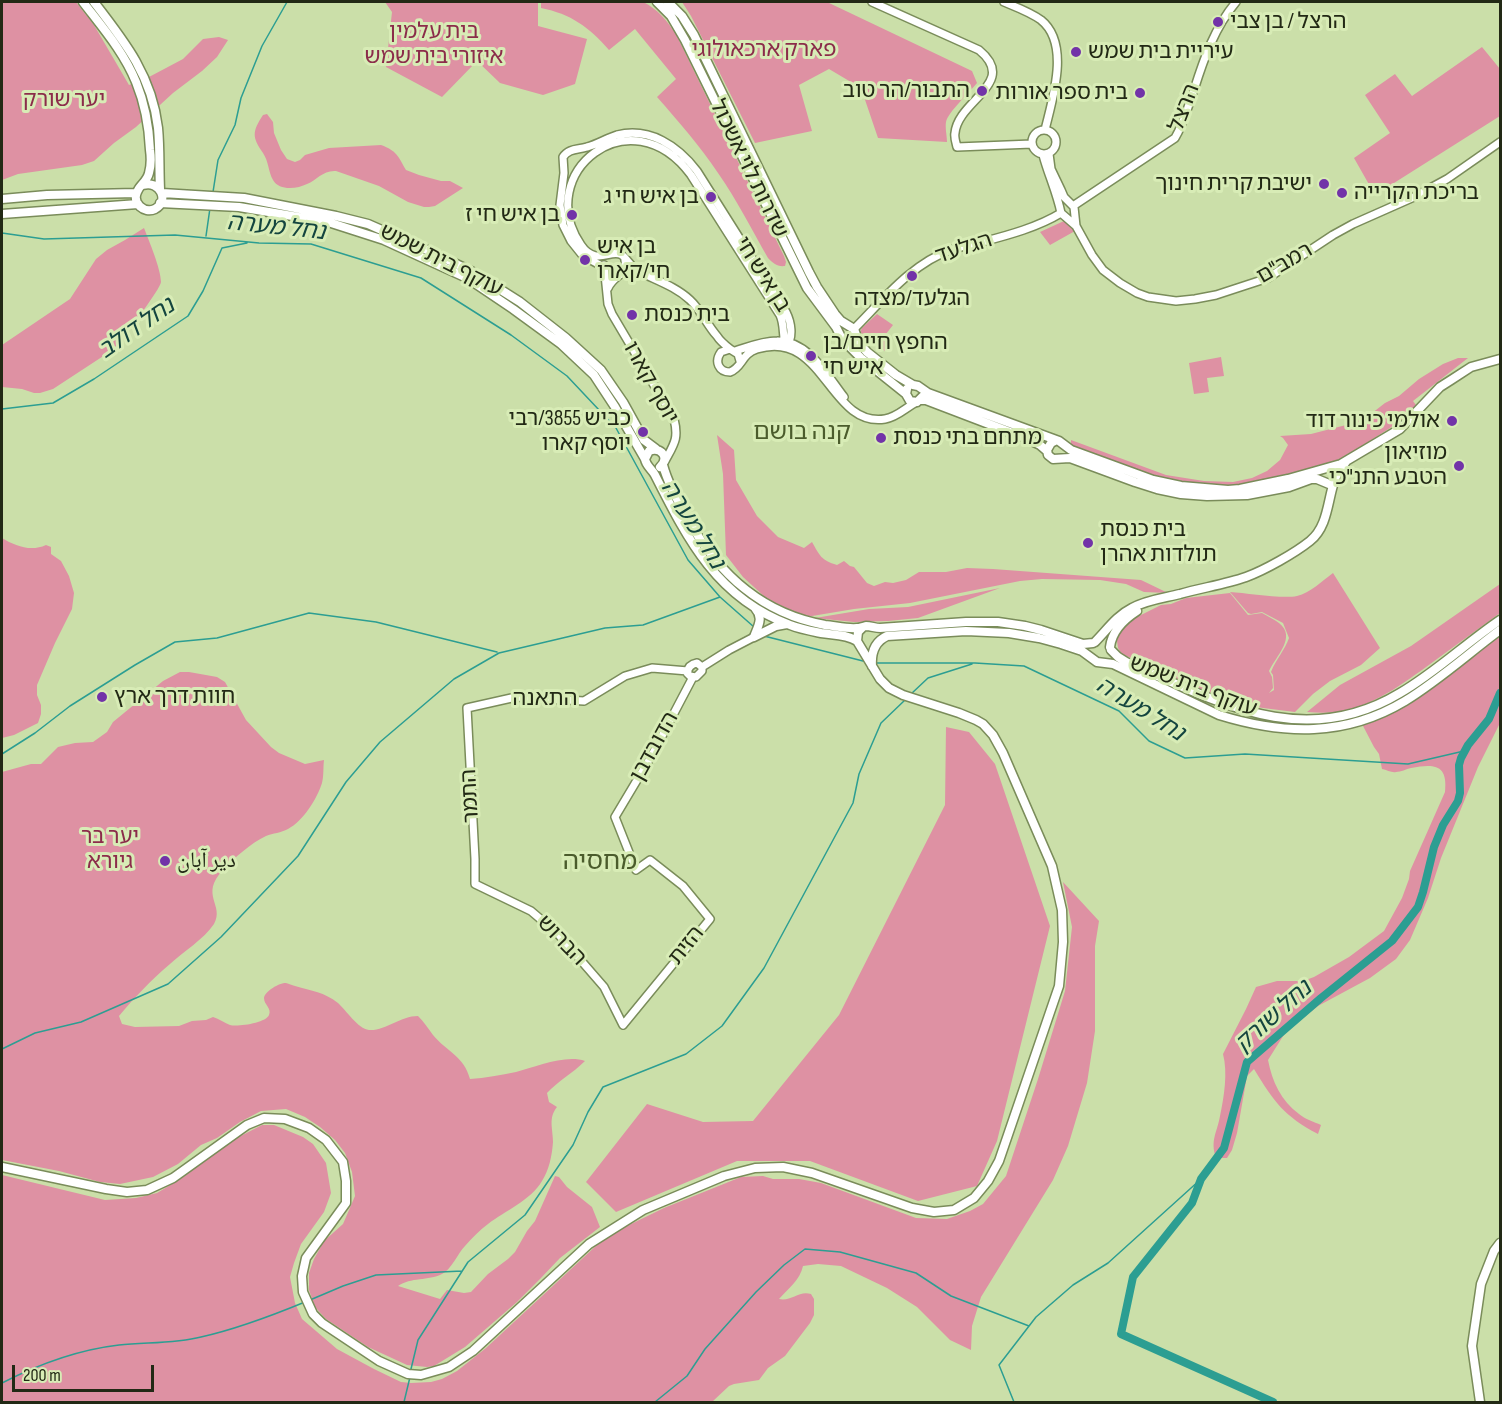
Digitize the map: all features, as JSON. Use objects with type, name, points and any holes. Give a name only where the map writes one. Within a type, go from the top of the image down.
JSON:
[{"type":"main road","points":[[83,2],[118,48],[139,89],[147,117],[151,157],[149,174],[135,197],[144,209],[155,209],[160,203],[160,157],[158,129],[150,92],[133,55],[94,2]]},
{"type":"main road","name":"שדרות לוי אשכול","points":[[657,2],[671,16],[685,40],[800,277],[843,338],[861,358],[906,395]]},
{"type":"main road","name":"שדרות לוי אשכול","points":[[668,2],[682,16],[694,35],[817,287],[835,314],[853,331],[861,346],[888,369],[913,385]]},
{"type":"main road","points":[[143,185],[152,184],[161,191]]},
{"type":"main road","name":"עוקף בית שמש","points":[[161,191],[244,198],[368,224],[471,271],[520,302],[566,338],[601,370],[623,402],[644,440],[657,449]]},
{"type":"main road","points":[[2,199],[47,195],[136,193]]},
{"type":"main road","name":"עוקף בית שמש","points":[[160,203],[239,207],[328,222],[384,240],[467,278],[561,344],[594,375],[645,459]]},
{"type":"main road","points":[[2,214],[138,204]]},
{"type":"main road","points":[[842,330],[853,331],[851,342],[843,338],[842,330]]},
{"type":"main road","points":[[1328,468],[1335,471],[1336,478],[1331,484],[1311,479],[1289,487],[1247,495],[1181,494],[1135,482],[1070,458],[1053,459],[1040,445],[1004,429],[926,400],[910,401],[906,395],[908,388],[913,385],[918,386],[922,390],[1060,443],[1071,450],[1153,480],[1181,486],[1228,490],[1288,479],[1328,468],[1350,459],[1400,429],[1440,387],[1471,367],[1500,359]]},
{"type":"main road","points":[[919,401],[923,395],[922,390]]},
{"type":"main road","points":[[1047,451],[1049,445],[1060,443]]},
{"type":"main road","points":[[1060,443],[1065,453],[1062,458]]},
{"type":"main road","points":[[1110,648],[1104,641],[1083,644],[1041,630],[998,622],[849,628],[795,617],[769,606],[742,587],[717,563],[696,533],[669,483],[664,456],[657,449],[648,453],[645,459],[685,532],[706,563],[726,585],[753,606],[777,620],[819,633],[847,636],[867,649],[887,636],[998,631],[1039,638],[1075,648],[1090,656],[1094,661],[1102,662],[1108,659],[1116,629],[1129,616],[1142,607],[1170,596]]},
{"type":"main road","points":[[1090,656],[1089,649],[1124,612],[1142,603],[1243,578],[1266,568],[1304,545],[1318,533],[1325,518],[1336,478],[1342,466],[1350,459]]},
{"type":"main road","points":[[651,468],[659,468],[664,463]]},
{"type":"main road","points":[[1328,468],[1321,475],[1330,499]]},
{"type":"main road","points":[[753,606],[761,620],[754,637]]},
{"type":"main road","name":"עוקף בית שמש","points":[[1310,724],[1353,715],[1392,698],[1413,686],[1500,620]]},
{"type":"main road","points":[[754,637],[776,626],[788,624]]},
{"type":"main road","points":[[2,1167],[106,1189],[128,1192],[147,1190],[173,1178],[247,1125],[264,1118],[285,1119],[309,1128],[326,1140],[343,1162],[346,1203],[306,1258],[302,1276],[303,1292],[313,1314],[322,1323],[379,1361],[408,1374],[421,1375],[449,1367],[473,1351],[589,1244],[644,1210],[724,1176],[755,1168],[783,1167],[812,1173],[912,1208],[934,1212],[954,1210],[974,1198],[988,1181],[999,1161],[1059,986],[1063,942],[1062,910],[1052,866],[998,743],[989,729],[968,716],[895,692],[884,684],[859,644],[857,635],[862,628]]},
{"type":"main road","points":[[872,668],[871,659],[878,633],[874,628]]},
{"type":"main road","name":"עוקף בית שמש","points":[[1102,662],[1113,664],[1219,715],[1256,724],[1277,722],[1333,728],[1355,723],[1396,706],[1418,693],[1500,630]]},
{"type":"main road","name":"עוקף בית שמש","points":[[1110,648],[1126,663],[1223,704],[1277,722]]},
{"type":"main road","points":[[1480,1402],[1472,1346],[1481,1284],[1494,1251],[1500,1243]]},
{"type":"street","points":[[872,2],[980,50],[989,58],[993,67],[993,78],[958,123],[955,133],[957,147],[1032,144]]},
{"type":"street","points":[[1004,2],[1040,20],[1054,38],[1057,50],[1057,75],[1045,130]]},
{"type":"street","name":"הרצל","points":[[1072,207],[1175,138],[1183,122],[1200,68],[1212,40],[1221,22],[1236,2]]},
{"type":"street","points":[[1045,130],[1036,133],[1032,144],[1034,150],[1046,154]]},
{"type":"street","points":[[1045,130],[1053,135],[1056,141],[1054,148],[1046,154]]},
{"type":"street","name":"בן איש חי","points":[[573,150],[616,135],[632,134],[659,139],[682,154],[697,171],[786,312],[791,327],[786,344]]},
{"type":"street","name":"בן איש חי","points":[[581,166],[602,148],[625,140],[656,145],[678,159],[691,175],[780,315],[786,344]]},
{"type":"street","name":"רמב\"ם","points":[[1046,154],[1063,195],[1072,207],[1077,226],[1092,255],[1104,270],[1137,293],[1176,301],[1216,295],[1268,279],[1343,230],[1447,179],[1500,142]]},
{"type":"street","points":[[637,270],[616,276],[609,274],[576,249],[563,225],[560,205],[565,154],[573,150],[582,154],[581,166],[573,177],[568,203],[573,230],[581,245],[590,253],[599,256],[620,254],[637,270],[670,286],[688,298],[717,336],[739,355],[740,361]]},
{"type":"street","points":[[1046,154],[1048,175],[1062,212],[1070,215],[1072,207],[1064,203],[1062,212]]},
{"type":"street","points":[[563,164],[570,170],[581,166]]},
{"type":"street","name":"הגלעד","points":[[853,331],[906,277],[929,259],[951,250],[1027,228],[1049,220],[1062,212]]},
{"type":"street","name":"רמב\"ם","points":[[1062,212],[1077,226]]},
{"type":"street","points":[[604,268],[604,260],[609,255]]},
{"type":"street","points":[[607,292],[612,280],[626,267],[626,260]]},
{"type":"street","name":"יוסף קארו","points":[[604,268],[608,303],[615,319],[670,410],[677,430],[675,440],[664,463]]},
{"type":"street","points":[[717,336],[721,352],[717,362],[723,371],[729,372],[738,367],[745,355],[756,349],[786,344]]},
{"type":"street","points":[[721,352],[762,343],[786,344],[806,358],[847,405],[868,418],[881,420],[895,417],[919,401]]},
{"type":"street","points":[[900,414],[906,405],[906,395]]},
{"type":"street","name":"יוסף קארו","points":[[657,449],[668,448],[675,440]]},
{"type":"street","points":[[702,667],[697,663],[692,664],[687,671],[688,675],[696,677],[702,667],[754,637]]},
{"type":"street","name":"התאנה","points":[[467,708],[516,697],[585,701],[625,676],[652,668],[687,671]]},
{"type":"street","name":"הדובדבן","points":[[636,870],[615,817],[652,755],[693,677]]},
{"type":"street","name":"התמר","points":[[467,708],[475,884]]},
{"type":"street","name":"הזית","points":[[623,1025],[710,919],[682,886],[650,860],[636,870]]},
{"type":"street","name":"הברוש","points":[[475,884],[531,911],[558,934],[604,987],[623,1025]]},
{"type":"green space","name":"יער שורק","points":[[2,2],[76,2],[94,25],[129,85],[183,59],[203,39],[219,37],[228,40],[217,57],[202,71],[94,161],[82,165],[18,174],[2,180]]},
{"type":"green space","name":"בית עלמין איזורי בית שמש","points":[[385,2],[538,2],[538,26],[587,39],[575,84],[543,95],[500,83],[477,61],[442,97],[386,67],[392,12]]},
{"type":"green space","points":[[541,2],[643,2],[662,16],[676,34],[784,256],[785,266],[777,265],[768,258],[732,194],[711,163],[657,97],[676,79],[635,29],[609,50],[579,23],[541,8]]},
{"type":"green space","name":"פארק ארכאולוגי","points":[[682,2],[827,2],[972,71],[977,83],[948,118],[947,142],[878,138],[861,88],[829,69],[799,85],[812,131],[755,143]]},
{"type":"green space","points":[[1482,47],[1500,69],[1500,116],[1375,195],[1354,158],[1390,133],[1365,95],[1395,74],[1412,96]]},
{"type":"green space","points":[[267,114],[273,122],[274,133],[287,159],[295,162],[305,155],[329,148],[381,145],[391,149],[406,170],[441,181],[450,181],[463,188],[435,206],[424,207],[408,202],[379,186],[336,171],[327,172],[298,187],[279,186],[273,180],[255,138],[257,126],[263,115]]},
{"type":"green space","points":[[1064,221],[1075,231],[1050,245],[1040,232]]},
{"type":"green space","points":[[144,228],[157,263],[161,282],[149,303],[118,344],[53,389],[34,393],[2,387],[2,345],[70,299],[96,259]]},
{"type":"green space","points":[[877,314],[893,325],[882,339],[889,344],[885,351],[860,332]]},
{"type":"green space","points":[[1221,357],[1224,376],[1207,378],[1209,392],[1194,394],[1189,363]]},
{"type":"green space","points":[[1458,358],[1468,358],[1413,401],[1416,405],[1401,421],[1343,458],[1284,477],[1234,486],[1200,485],[1152,475],[1071,446],[1071,440],[1166,475],[1204,481],[1233,482],[1252,478],[1267,471],[1280,460],[1288,445],[1280,436],[1311,434],[1367,417],[1385,403],[1399,396],[1419,379],[1443,364]]},
{"type":"green space","points":[[717,435],[734,450],[736,480],[757,516],[778,537],[804,548],[812,542],[824,559],[837,565],[844,561],[854,567],[867,583],[874,586],[885,582],[906,580],[919,572],[946,572],[967,568],[1141,580],[1168,593],[1144,592],[1126,584],[1100,580],[1042,579],[1020,581],[910,603],[806,617],[766,598],[743,577],[726,555],[723,474]]},
{"type":"green space","points":[[2,538],[23,547],[35,548],[46,545],[51,547],[51,554],[61,561],[69,576],[74,593],[72,609],[37,685],[37,695],[41,705],[38,723],[14,735],[2,738]]},
{"type":"green space","points":[[1333,573],[1380,648],[1361,665],[1330,681],[1295,712],[1237,703],[1216,696],[1122,654],[1118,648],[1119,633],[1133,619],[1161,605],[1186,598],[1230,593],[1248,615],[1262,613],[1284,628],[1286,640],[1269,671],[1273,688],[1269,693],[1274,690],[1273,675],[1271,672],[1289,638],[1283,623],[1262,612],[1248,613],[1230,592],[1297,596],[1311,590]]},
{"type":"green space","points":[[1500,584],[1500,613],[1404,683],[1381,697],[1344,711],[1307,712],[1340,685],[1411,646]]},
{"type":"green space","points":[[1000,588],[918,618],[854,622],[815,618],[869,609],[908,607]]},
{"type":"green space","points":[[1500,634],[1500,723],[1478,767],[1410,940],[1396,959],[1370,978],[1318,1006],[1298,1022],[1285,1033],[1268,1060],[1282,1097],[1301,1116],[1321,1125],[1318,1134],[1296,1121],[1281,1107],[1254,1069],[1247,1076],[1232,1150],[1227,1158],[1216,1158],[1214,1141],[1225,1085],[1223,1054],[1256,987],[1277,981],[1303,981],[1314,977],[1349,957],[1384,931],[1402,898],[1410,871],[1445,792],[1442,771],[1433,766],[1411,768],[1400,772],[1382,769],[1379,754],[1362,724],[1383,716]]},
{"type":"green space","name":"יער בר גיורא","points":[[180,672],[217,677],[225,682],[246,720],[271,747],[305,764],[324,760],[323,780],[313,802],[299,821],[285,830],[266,836],[254,843],[223,870],[213,886],[217,911],[214,924],[205,935],[137,995],[119,1016],[122,1024],[135,1027],[179,1026],[213,1017],[230,1025],[251,1024],[267,1018],[269,1010],[264,998],[270,990],[286,983],[328,996],[338,1003],[352,1019],[369,1030],[418,1016],[438,1041],[464,1065],[470,1079],[516,1072],[560,1060],[585,1061],[547,1093],[549,1102],[557,1107],[552,1119],[553,1142],[550,1163],[537,1188],[525,1200],[479,1231],[445,1272],[437,1276],[408,1281],[398,1286],[440,1299],[447,1290],[471,1292],[488,1274],[515,1252],[535,1221],[555,1176],[559,1177],[567,1187],[592,1207],[600,1227],[560,1258],[517,1302],[465,1347],[434,1366],[407,1365],[368,1347],[326,1319],[315,1307],[309,1290],[309,1273],[314,1259],[324,1241],[343,1224],[355,1196],[352,1172],[345,1153],[335,1140],[305,1117],[286,1109],[261,1111],[201,1145],[178,1164],[153,1177],[120,1184],[100,1182],[2,1160],[2,772],[31,764],[41,764],[58,747],[93,742],[107,732],[113,722],[163,681]]},
{"type":"green space","points":[[946,727],[969,732],[995,764],[1050,926],[997,1141],[977,1186],[918,1201],[810,1161],[737,1161],[616,1212],[586,1182],[647,1104],[703,1122],[753,1121],[839,1015],[945,805]]},
{"type":"green space","points":[[1063,882],[1099,921],[1095,946],[1095,1031],[1087,1083],[1068,1146],[1053,1180],[981,1297],[972,1326],[971,1350],[950,1340],[917,1307],[887,1288],[841,1266],[818,1264],[803,1266],[796,1280],[779,1299],[807,1293],[811,1294],[814,1299],[814,1315],[810,1323],[785,1356],[768,1368],[759,1380],[729,1386],[712,1402],[2,1402],[2,1175],[105,1200],[136,1198],[157,1193],[182,1178],[229,1142],[262,1125],[274,1125],[303,1137],[313,1144],[326,1163],[331,1193],[324,1212],[301,1244],[290,1277],[295,1303],[302,1319],[337,1349],[401,1382],[411,1383],[431,1382],[457,1371],[486,1348],[598,1244],[627,1226],[664,1208],[741,1177],[763,1176],[821,1183],[916,1218],[947,1219],[970,1211],[983,1204],[1006,1176],[1065,991],[1072,927]]},
{"type":"waterway","points":[[213,192],[218,160],[235,125],[241,98],[262,46],[287,2]]},
{"type":"waterway","points":[[206,236],[210,208]]},
{"type":"waterway","name":"נחל מערה","points":[[2,233],[44,239],[175,235],[259,243],[311,244],[421,278],[511,335],[567,376],[616,428],[688,560],[720,597],[754,627]]},
{"type":"waterway","name":"נחל דולב","points":[[2,409],[53,403],[94,379],[188,316],[203,291],[222,248],[247,243]]},
{"type":"waterway","points":[[2,1049],[35,1033],[81,1022],[168,984],[221,937],[298,856],[346,782],[380,742],[454,679],[499,653],[605,628],[643,625],[720,597]]},
{"type":"waterway","points":[[2,754],[35,733],[70,706],[175,642],[217,638],[309,613],[376,622],[497,652]]},
{"type":"waterway","name":"נחל מערה","points":[[764,636],[867,662]]},
{"type":"waterway","name":"נחל מערה","points":[[874,663],[975,663],[1024,666],[1119,711],[1149,741],[1185,758],[1245,754],[1408,764],[1464,751]]},
{"type":"waterway","points":[[911,694],[928,678],[972,664]]},
{"type":"waterway","name":"נחל שורק","points":[[1273,1402],[1121,1334],[1133,1277],[1192,1203],[1201,1179],[1224,1148],[1247,1062],[1392,941],[1418,907],[1434,847],[1443,825],[1458,801],[1461,758],[1468,745],[1489,719],[1500,693]]},
{"type":"waterway","points":[[411,1369],[418,1340],[468,1262],[525,1215],[573,1145],[588,1112],[603,1087],[686,1054],[722,1026],[764,968],[853,803],[859,774],[881,723],[905,700]]},
{"type":"waterway","points":[[1014,1402],[999,1365],[1036,1317],[1073,1285],[1108,1263],[1201,1179]]},
{"type":"waterway","points":[[655,1402],[687,1376],[705,1349],[756,1292],[784,1265],[805,1249],[840,1252],[916,1273],[951,1296],[1029,1326]]},
{"type":"waterway","points":[[310,1300],[376,1275],[462,1271]]},
{"type":"waterway","points":[[2,1383],[73,1354],[103,1347],[170,1342],[201,1337],[254,1322],[305,1302]]},
{"type":"waterway","points":[[404,1402],[410,1377]]},
{"type":"place","name":"הרצל / בן צבי","points":[[1218,22]]},
{"type":"place","name":"עיריית בית שמש","points":[[1076,52]]},
{"type":"place","name":"התבור/הר טוב","points":[[982,91]]},
{"type":"place","name":"בית ספר אורות","points":[[1140,93]]},
{"type":"place","name":"ישיבת קרית חינוך","points":[[1324,184]]},
{"type":"place","name":"בריכת הקרייה","points":[[1342,193]]},
{"type":"place","name":"בן איש חי ג","points":[[711,197]]},
{"type":"place","name":"בן איש חי ז","points":[[572,215]]},
{"type":"place","name":"בן איש חי/קארו","points":[[585,260]]},
{"type":"place","name":"הגלעד/מצדה","points":[[912,276]]},
{"type":"place","name":"בית כנסת","points":[[632,315]]},
{"type":"place","name":"החפץ חיים/בן איש חי","points":[[811,356]]},
{"type":"place","name":"אולמי כינור דוד","points":[[1452,421]]},
{"type":"place","name":"כביש 3855/רבי יוסף קארו","points":[[643,432]]},
{"type":"place","name":"מתחם בתי כנסת","points":[[881,438]]},
{"type":"place","name":"מוזיאון הטבע התנ\"כי","points":[[1459,466]]},
{"type":"place","name":"בית כנסת תולדות אהרן","points":[[1088,543]]},
{"type":"place","name":"חוות דרך ארץ","points":[[102,697]]},
{"type":"place","name":"دير آبان","points":[[165,861]]},
{"type":"district","name":"קנה בושם","points":[[802,433]]},
{"type":"district","name":"מחסיה","points":[[600,862]]}]
